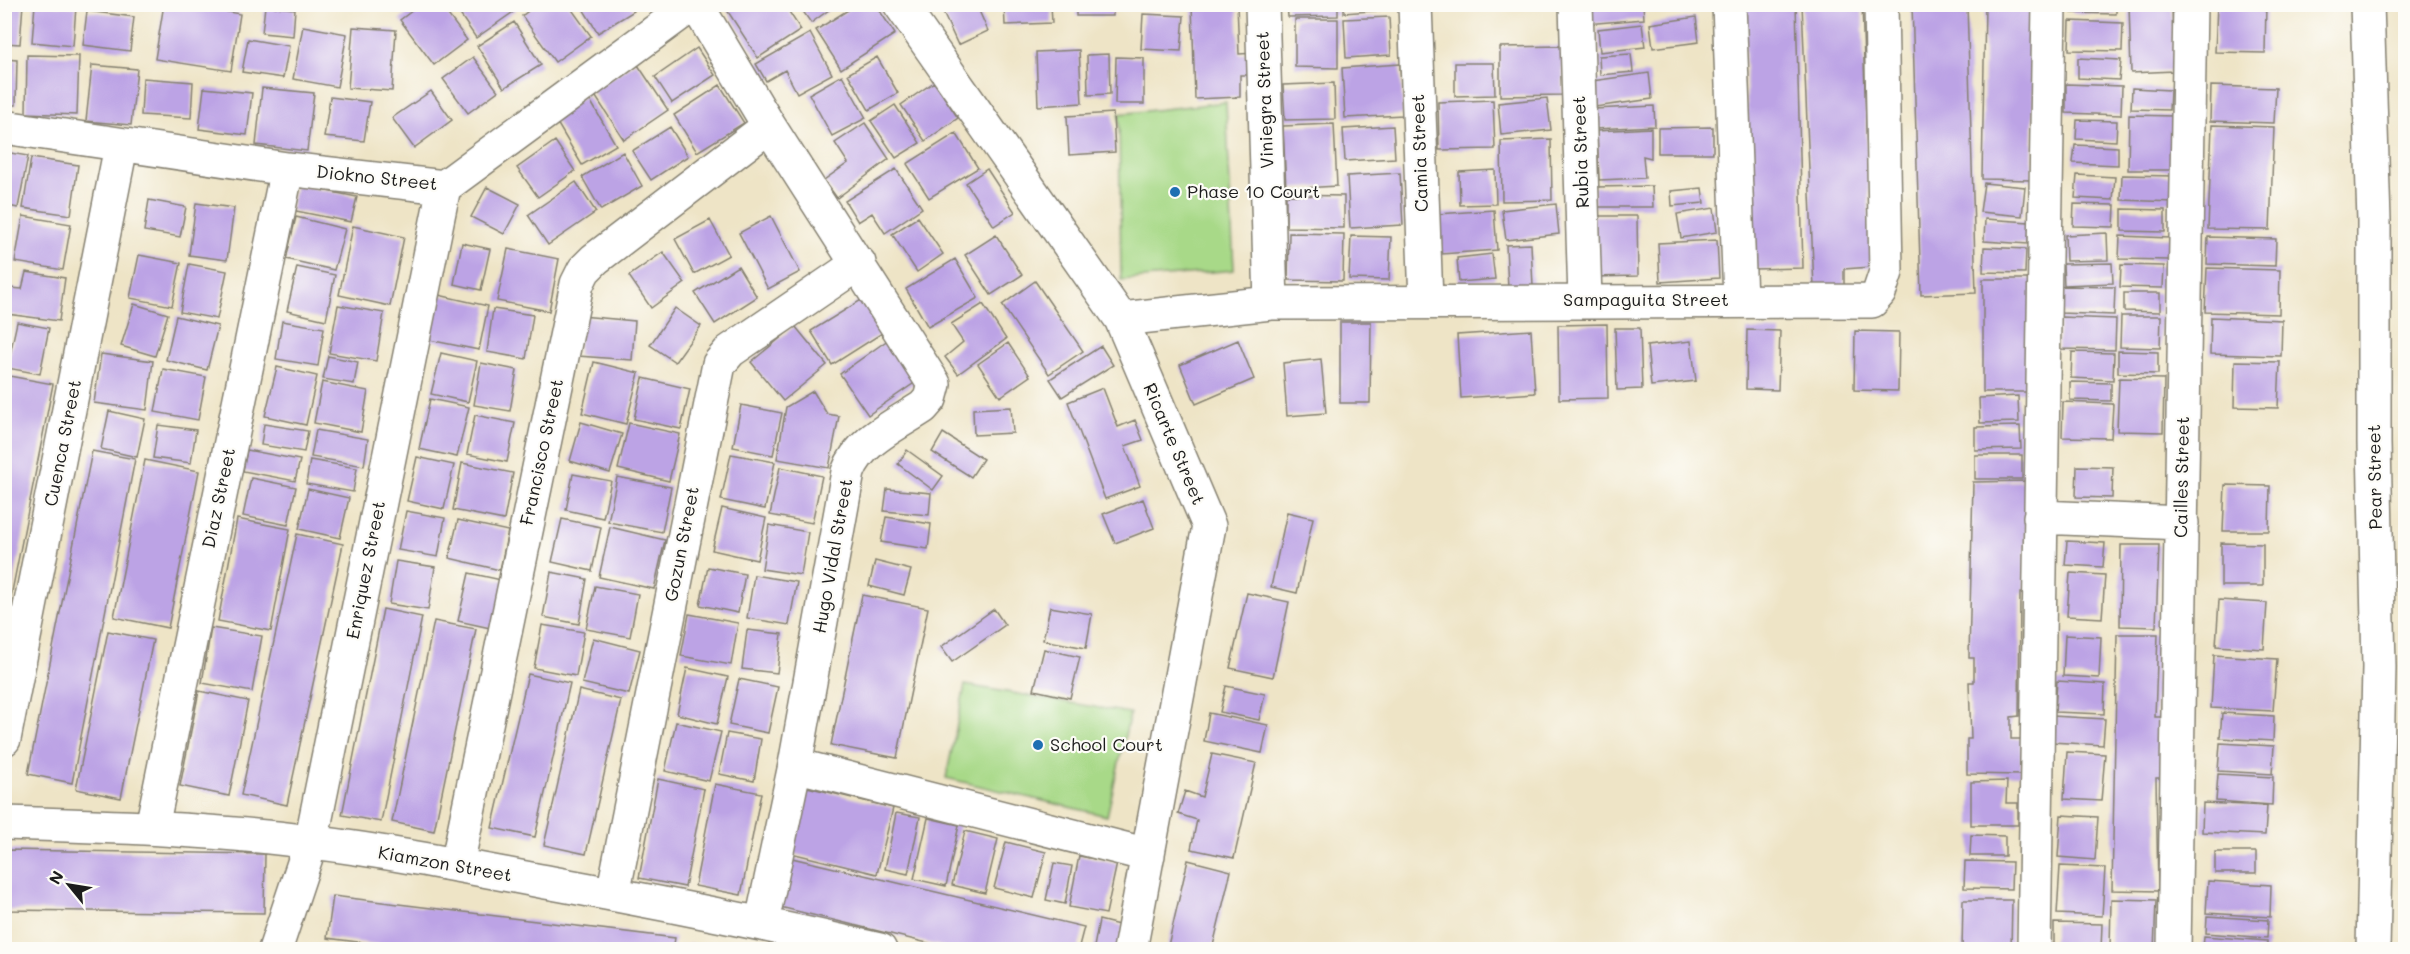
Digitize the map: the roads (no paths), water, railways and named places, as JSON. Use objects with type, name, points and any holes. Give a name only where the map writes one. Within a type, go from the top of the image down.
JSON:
[{"type":"street","name":"Hugo Vidal Street","points":[[694,4],[934,384],[930,399],[923,407],[862,448],[853,458],[848,472],[795,765],[762,922]]},
{"type":"street","name":"Diokno Street","points":[[4,127],[287,169],[444,187],[694,4]]},
{"type":"street","name":"Ricarte Street","points":[[900,4],[1121,318],[1209,526],[1130,950]]},
{"type":"street","name":"Viniegra Street","points":[[1262,4],[1271,303]]},
{"type":"street","name":"Camia Street","points":[[1415,4],[1426,301]]},
{"type":"street","name":"Rubia Street","points":[[1576,4],[1585,300]]},
{"type":"street","points":[[1729,4],[1740,300]]},
{"type":"street","name":"Sampaguita Street","points":[[1121,318],[1271,303],[1585,300],[1872,301],[1879,293],[1886,272],[1881,4]]},
{"type":"street","points":[[2034,950],[2049,4]]},
{"type":"street","name":"Cailles Street","points":[[2174,950],[2190,4]]},
{"type":"street","name":"Pear Street","points":[[2367,4],[2374,221],[2374,431],[2392,667],[2373,950]]},
{"type":"street","name":"Francisco Street","points":[[457,865],[577,284],[584,270],[595,259],[769,126]]},
{"type":"street","name":"Cuenca Street","points":[[4,740],[121,146]]},
{"type":"street","name":"Diaz Street","points":[[152,827],[287,169]]},
{"type":"street","name":"Enriquez Street","points":[[275,950],[311,842],[444,187]]},
{"type":"street","name":"Gozun Street","points":[[613,894],[719,364],[730,351],[859,264]]},
{"type":"street","points":[[2040,517],[2182,524]]},
{"type":"street","points":[[795,765],[1148,855]]},
{"type":"street","name":"Kiamzon Street","points":[[4,823],[152,827],[311,842],[457,865],[762,922],[880,950]]},
{"type":"place","name":"Phase 10 Court","points":[[1175,192]]},
{"type":"place","name":"School Court","points":[[1038,745]]}]
